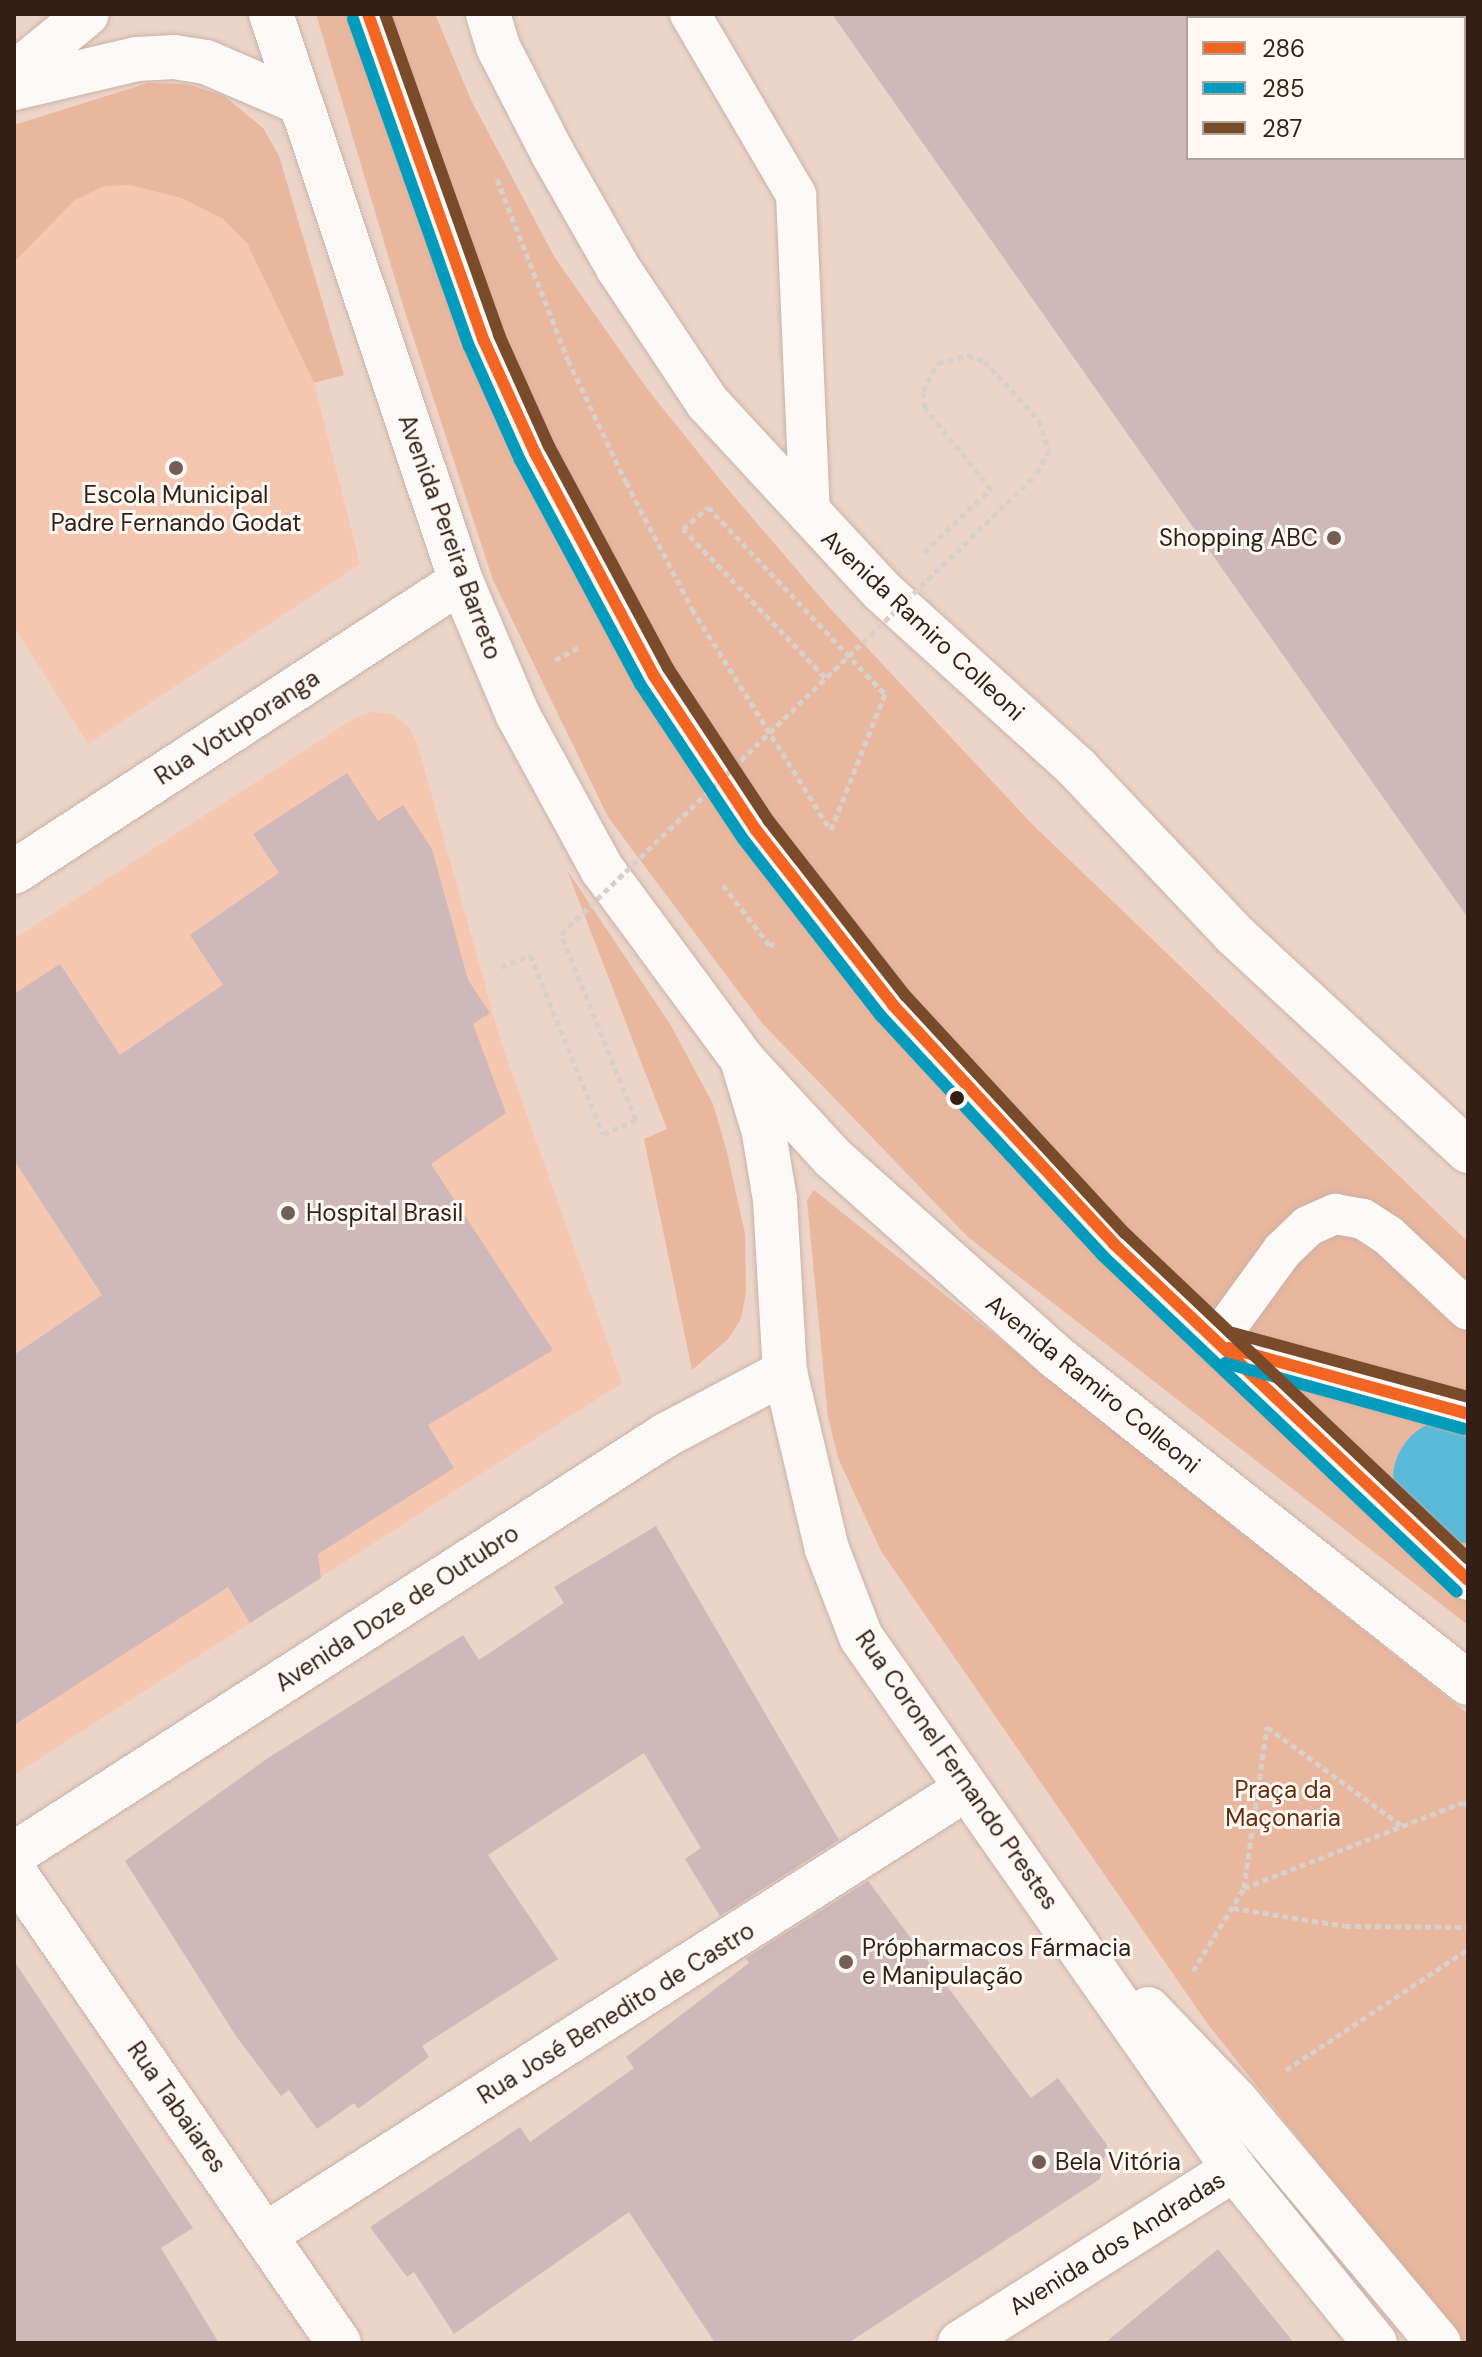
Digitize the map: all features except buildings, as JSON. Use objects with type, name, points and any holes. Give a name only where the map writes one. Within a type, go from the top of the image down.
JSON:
[{"type":"main road","points":[[14,74],[87,14]]},
{"type":"main road","name":"Avenida Pereira Barreto","points":[[271,14],[461,581],[555,789],[602,869],[742,1059]]},
{"type":"main road","name":"Avenida Ramiro Colleoni","points":[[488,14],[505,61],[618,268],[707,402],[882,591],[1078,769],[1235,935],[1468,1151]]},
{"type":"main road","points":[[14,88],[137,59],[174,57],[206,62],[299,102]]},
{"type":"main road","name":"Rua Votuporanga","points":[[14,872],[461,581]]},
{"type":"main road","name":"Avenida Ramiro Colleoni","points":[[742,1059],[833,1158],[948,1265],[1468,1683]]},
{"type":"main road","name":"Rua Coronel Fernando Prestes","points":[[742,1059],[764,1133],[775,1200],[785,1372],[811,1490],[844,1599],[861,1637],[966,1789],[1089,1958],[1234,2169],[1375,2343]]},
{"type":"main road","name":"Avenida Doze de Outubro","points":[[14,1854],[666,1435],[785,1372]]},
{"type":"main road","name":"Rua José Benedito de Castro","points":[[265,2235],[966,1789]]},
{"type":"main road","name":"Rua Tabaiares","points":[[14,1872],[339,2343]]},
{"type":"main road","points":[[1089,1958],[1161,2020],[1238,2103],[1439,2343]]},
{"type":"main road","name":"Avenida dos Andradas","points":[[960,2343],[1234,2169]]},
{"type":"lane","points":[[368,14],[484,341],[535,453],[654,676],[756,830],[893,1005],[1114,1244],[1468,1580]]},
{"type":"lane","points":[[690,14],[796,195],[810,516]]},
{"type":"lane","points":[[1215,1343],[1282,1251],[1308,1226],[1335,1214],[1363,1219],[1389,1236],[1468,1310]]},
{"type":"lane","points":[[1215,1343],[1468,1414]]},
{"type":"path","points":[[493,167],[568,360],[626,482],[692,609],[839,841]]},
{"type":"path","points":[[501,967],[530,955],[603,1134],[636,1120],[561,934],[1044,464],[1049,450],[1039,420],[984,361],[952,356],[927,376],[925,408],[991,489],[882,591]]},
{"type":"path","points":[[825,677],[683,529],[708,507],[885,694],[831,830]]},
{"type":"path","points":[[546,665],[581,646],[589,660]]},
{"type":"path","points":[[640,836],[647,849]]},
{"type":"path","points":[[1161,2020],[1244,1888],[1267,1727],[1401,1825]]},
{"type":"path","points":[[1244,1888],[1463,1802],[1468,1806]]},
{"type":"path","points":[[1233,1908],[1345,1926],[1468,1927]]},
{"type":"path","points":[[1238,2103],[1468,1949]]},
{"type":"shaded area","name":"Escola Municipal Padre Fernando Godat","points":[[104,185],[130,185],[181,198],[223,219],[247,243],[314,383],[360,564],[88,744],[14,627],[14,262],[75,200]]},
{"type":"shaded area","name":"Hospital Brasil","points":[[372,712],[392,714],[408,726],[417,743],[501,1042],[622,1383],[14,1775],[14,939],[356,717]]},
{"type":"green space","points":[[316,14],[435,14],[471,100],[555,258],[648,390],[726,487],[827,605],[1032,824],[1468,1242],[1468,1625],[968,1237],[762,1023],[608,817],[493,580],[405,312]]},
{"type":"green space","points":[[148,83],[187,84],[224,96],[263,128],[279,156],[344,375],[314,383],[247,243],[223,219],[181,198],[130,185],[104,186],[75,200],[14,262],[14,125]]},
{"type":"green space","points":[[567,870],[670,1024],[713,1104],[727,1152],[745,1234],[746,1292],[741,1319],[728,1339],[692,1370],[644,1139],[667,1129]]},
{"type":"green space","name":"Praça da Maçonaria","points":[[814,1190],[1468,1714],[1468,2343],[1458,2340],[1207,2023],[881,1551],[838,1458],[828,1418],[807,1200]]},
{"type":"waterway","points":[[1453,1479],[1468,1483]]},
{"type":"transit line","name":"286","points":[[368,14],[484,341],[535,453],[654,676],[756,830],[893,1005],[1114,1244],[1468,1580]]},
{"type":"transit line","name":"287","points":[[385,14],[499,335],[549,446],[668,668],[769,821],[905,995],[1125,1233],[1468,1558]]},
{"type":"transit line","name":"285","points":[[353,19],[469,346],[520,460],[640,684],[743,839],[881,1016],[1102,1255],[1457,1592]]},
{"type":"transit line","name":"287","points":[[1233,1333],[1468,1397]]},
{"type":"transit line","name":"286","points":[[1229,1348],[1468,1414]]},
{"type":"transit line","name":"285","points":[[1225,1363],[1464,1429]]},
{"type":"place","name":"Escola Municipal Padre Fernando Godat","points":[[176,468]]},
{"type":"place","name":"Shopping ABC","points":[[1334,538]]},
{"type":"place","name":"Hospital Brasil","points":[[288,1213]]},
{"type":"place","name":"Própharmacos Fármacia e Manipulação","points":[[846,1962]]},
{"type":"place","name":"Bela Vitória","points":[[1039,2162]]}]
